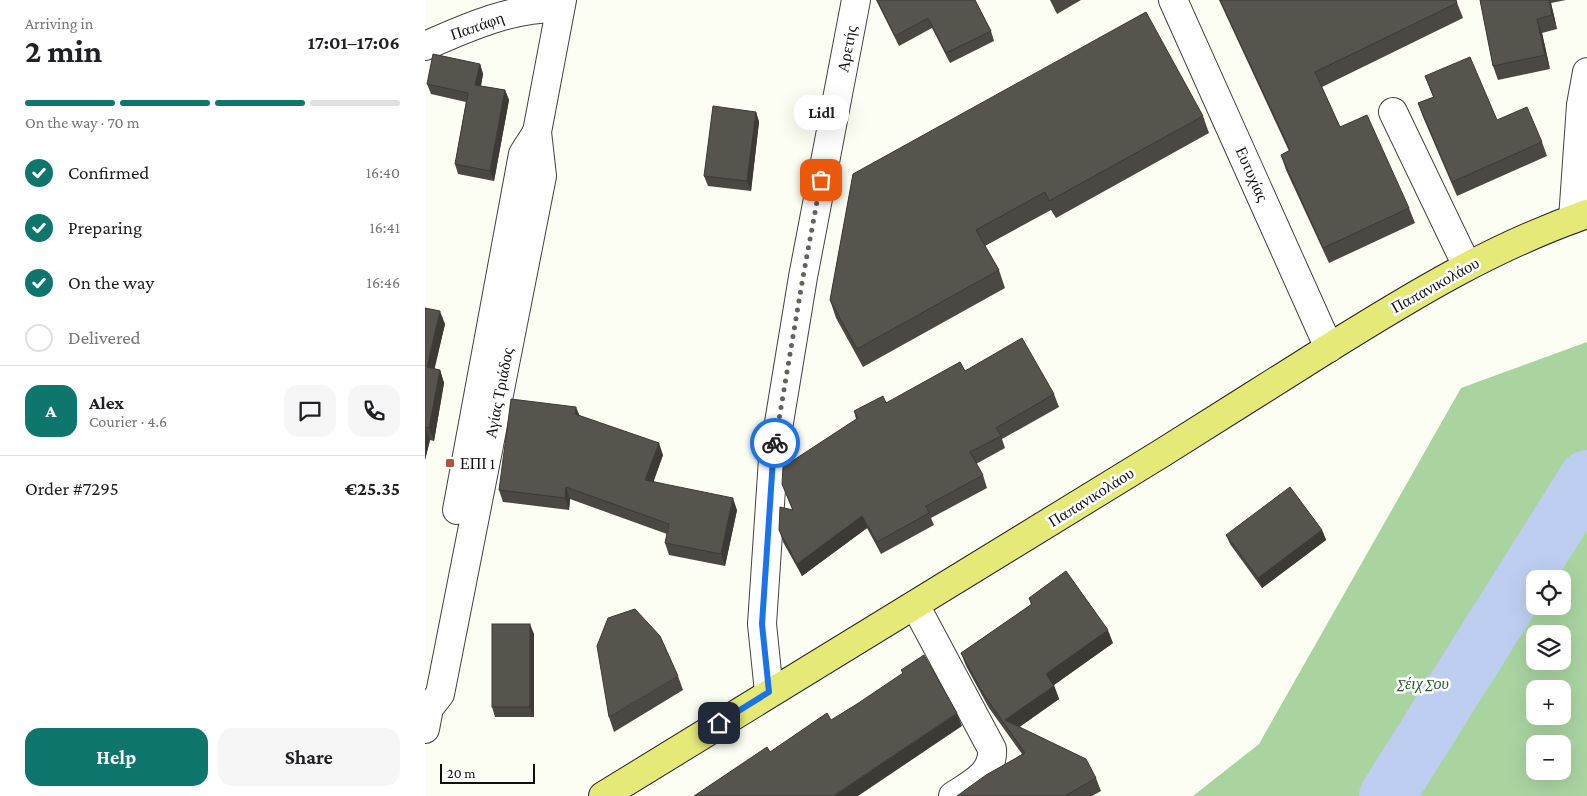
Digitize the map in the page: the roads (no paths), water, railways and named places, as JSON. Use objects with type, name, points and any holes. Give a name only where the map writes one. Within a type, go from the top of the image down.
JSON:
[{"type":"main road","name":"Παπανικολάου","points":[[603,796],[769,692],[915,605],[1403,301],[1467,266],[1532,235],[1580,217]]},
{"type":"street","name":"Αρετής","points":[[769,692],[762,624],[773,459],[803,277],[856,0]]},
{"type":"street","name":"Ευτυχίας","points":[[1173,0],[1329,348]]},
{"type":"street","name":"Παπάφη","points":[[425,46],[493,19],[561,4]]},
{"type":"street","name":"Αγίας Τριάδος","points":[[426,704],[440,694],[542,176],[537,132],[561,4]]},
{"type":"street","points":[[1580,217],[1581,105],[1587,72]]},
{"type":"street","points":[[1393,112],[1467,266]]},
{"type":"street","points":[[915,605],[992,749],[993,758],[984,774],[953,796]]},
{"type":"waterway","points":[[1387,796],[1587,478]]},
{"type":"place","name":"Lidl","points":[[821,180]]},
{"type":"place","name":"ΕΠΙ 1","points":[[450,463]]},
{"type":"park label","name":"Σέιχ Σου","points":[[1423,683]]}]
